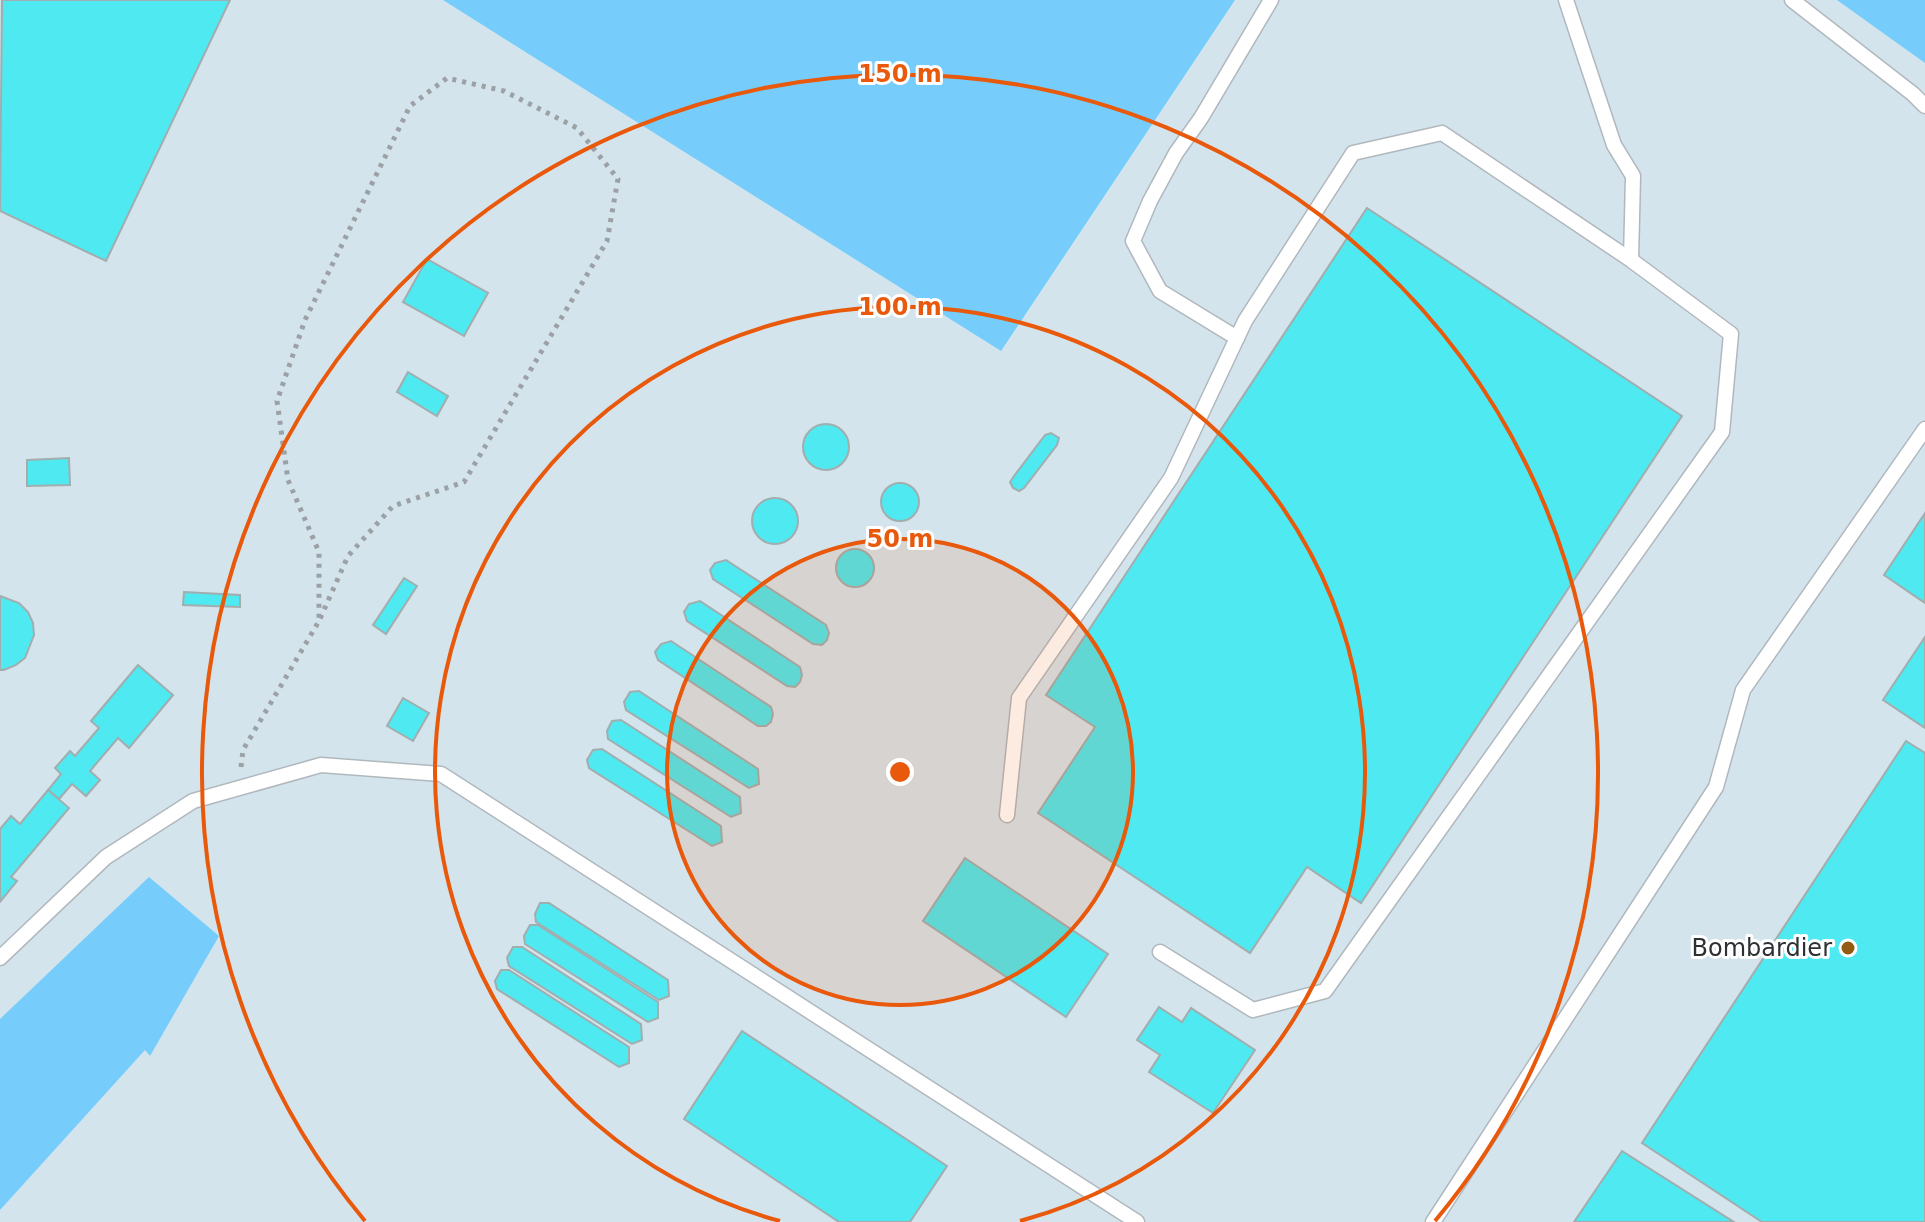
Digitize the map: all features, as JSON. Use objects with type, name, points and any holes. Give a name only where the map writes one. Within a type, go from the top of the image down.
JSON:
[{"type":"lane","points":[[1237,338],[1160,291],[1133,241],[1176,153],[1201,118],[1271,0]]},
{"type":"lane","points":[[1566,0],[1614,145],[1633,176],[1631,260]]},
{"type":"lane","points":[[1792,0],[1925,106]]},
{"type":"lane","points":[[1007,815],[1019,698],[1171,478],[1245,321],[1353,153],[1442,133],[1631,260],[1731,334],[1722,432],[1325,991],[1253,1010],[1160,952]]},
{"type":"lane","points":[[1433,1222],[1716,787],[1743,690],[1925,429]]},
{"type":"lane","points":[[0,958],[106,857],[193,801],[321,765],[441,774],[1137,1222]]},
{"type":"path","points":[[238,788],[243,750],[319,621],[348,556],[393,506],[464,482],[607,241],[618,179],[577,128],[504,91],[447,78],[410,106],[305,320],[277,401],[288,480],[319,552],[319,621]]},
{"type":"shaded area","points":[[0,0],[1925,0],[1925,1222],[0,1222]]},
{"type":"shaded area","points":[[443,0],[1235,0],[1001,351]]},
{"type":"shaded area","points":[[1837,0],[1925,0],[1925,63]]},
{"type":"shaded area","points":[[149,877],[219,936],[150,1056],[145,1050],[0,1210],[0,1019]]},
{"type":"building","points":[[2,0],[230,0],[106,261],[0,211]]},
{"type":"building","points":[[1367,208],[1682,416],[1361,903],[1307,867],[1250,953],[1038,813],[1095,727],[1046,695]]},
{"type":"building","points":[[427,259],[488,293],[464,336],[403,302]]},
{"type":"building","points":[[408,372],[448,396],[437,416],[397,392]]},
{"type":"building","points":[[826,424],[842,431],[849,447],[842,463],[826,470],[810,463],[803,447],[810,431]]},
{"type":"building","points":[[1051,433],[1059,438],[1057,445],[1024,488],[1019,491],[1013,488],[1010,482],[1014,476],[1045,435]]},
{"type":"building","points":[[69,458],[70,485],[27,486],[27,460]]},
{"type":"building","points":[[900,483],[914,488],[919,502],[914,516],[900,521],[886,516],[881,502],[886,488]]},
{"type":"building","points":[[775,498],[791,505],[798,521],[791,537],[775,544],[759,537],[752,521],[759,505]]},
{"type":"building","points":[[1925,513],[1925,603],[1884,575]]},
{"type":"building","points":[[855,549],[869,554],[874,568],[869,582],[855,587],[841,582],[836,568],[841,554]]},
{"type":"building","points":[[726,560],[826,625],[829,633],[827,640],[822,645],[813,644],[713,579],[710,570],[715,563]]},
{"type":"building","points":[[404,578],[417,586],[386,634],[373,625]]},
{"type":"building","points":[[184,592],[240,595],[240,607],[183,605]]},
{"type":"building","points":[[0,596],[19,603],[28,612],[34,635],[25,658],[4,670],[0,670]]},
{"type":"building","points":[[700,601],[800,667],[800,682],[795,687],[787,686],[687,621],[684,612],[689,604]]},
{"type":"building","points":[[1925,637],[1925,728],[1883,700]]},
{"type":"building","points":[[671,641],[771,707],[771,722],[758,726],[658,660],[655,652],[661,644]]},
{"type":"building","points":[[138,665],[173,695],[129,748],[118,738],[90,771],[100,780],[86,796],[72,784],[59,799],[48,790],[61,774],[55,768],[70,751],[75,756],[99,728],[91,721]]},
{"type":"building","points":[[639,691],[758,769],[759,784],[749,788],[626,710],[624,702],[630,692]]},
{"type":"building","points":[[403,698],[429,713],[413,741],[387,726]]},
{"type":"building","points":[[621,720],[740,797],[741,813],[731,817],[608,739],[607,731],[612,721]]},
{"type":"building","name":"Bombardier","points":[[1906,741],[1925,753],[1925,1222],[1762,1222],[1642,1143]]},
{"type":"building","points":[[602,749],[721,826],[722,842],[712,846],[589,768],[587,760],[593,750]]},
{"type":"building","points":[[48,790],[69,808],[11,877],[17,881],[0,902],[0,829],[11,816],[20,824]]},
{"type":"building","points":[[965,858],[1108,954],[1066,1017],[923,921]]},
{"type":"building","points":[[540,903],[549,903],[668,980],[669,996],[659,1000],[536,922],[535,914]]},
{"type":"building","points":[[530,925],[538,925],[658,1002],[658,1018],[648,1022],[525,944],[524,936]]},
{"type":"building","points":[[513,947],[522,947],[641,1024],[642,1040],[632,1044],[509,966],[507,958]]},
{"type":"building","points":[[501,970],[509,970],[629,1047],[629,1063],[619,1067],[497,989],[495,981]]},
{"type":"building","points":[[1159,1007],[1182,1022],[1191,1008],[1255,1050],[1213,1113],[1149,1072],[1160,1055],[1137,1040]]},
{"type":"building","points":[[742,1031],[947,1166],[910,1222],[839,1222],[684,1119]]},
{"type":"building","points":[[1622,1151],[1734,1222],[1574,1222]]},
{"type":"place","name":"Bombardier","points":[[1848,948]]}]
